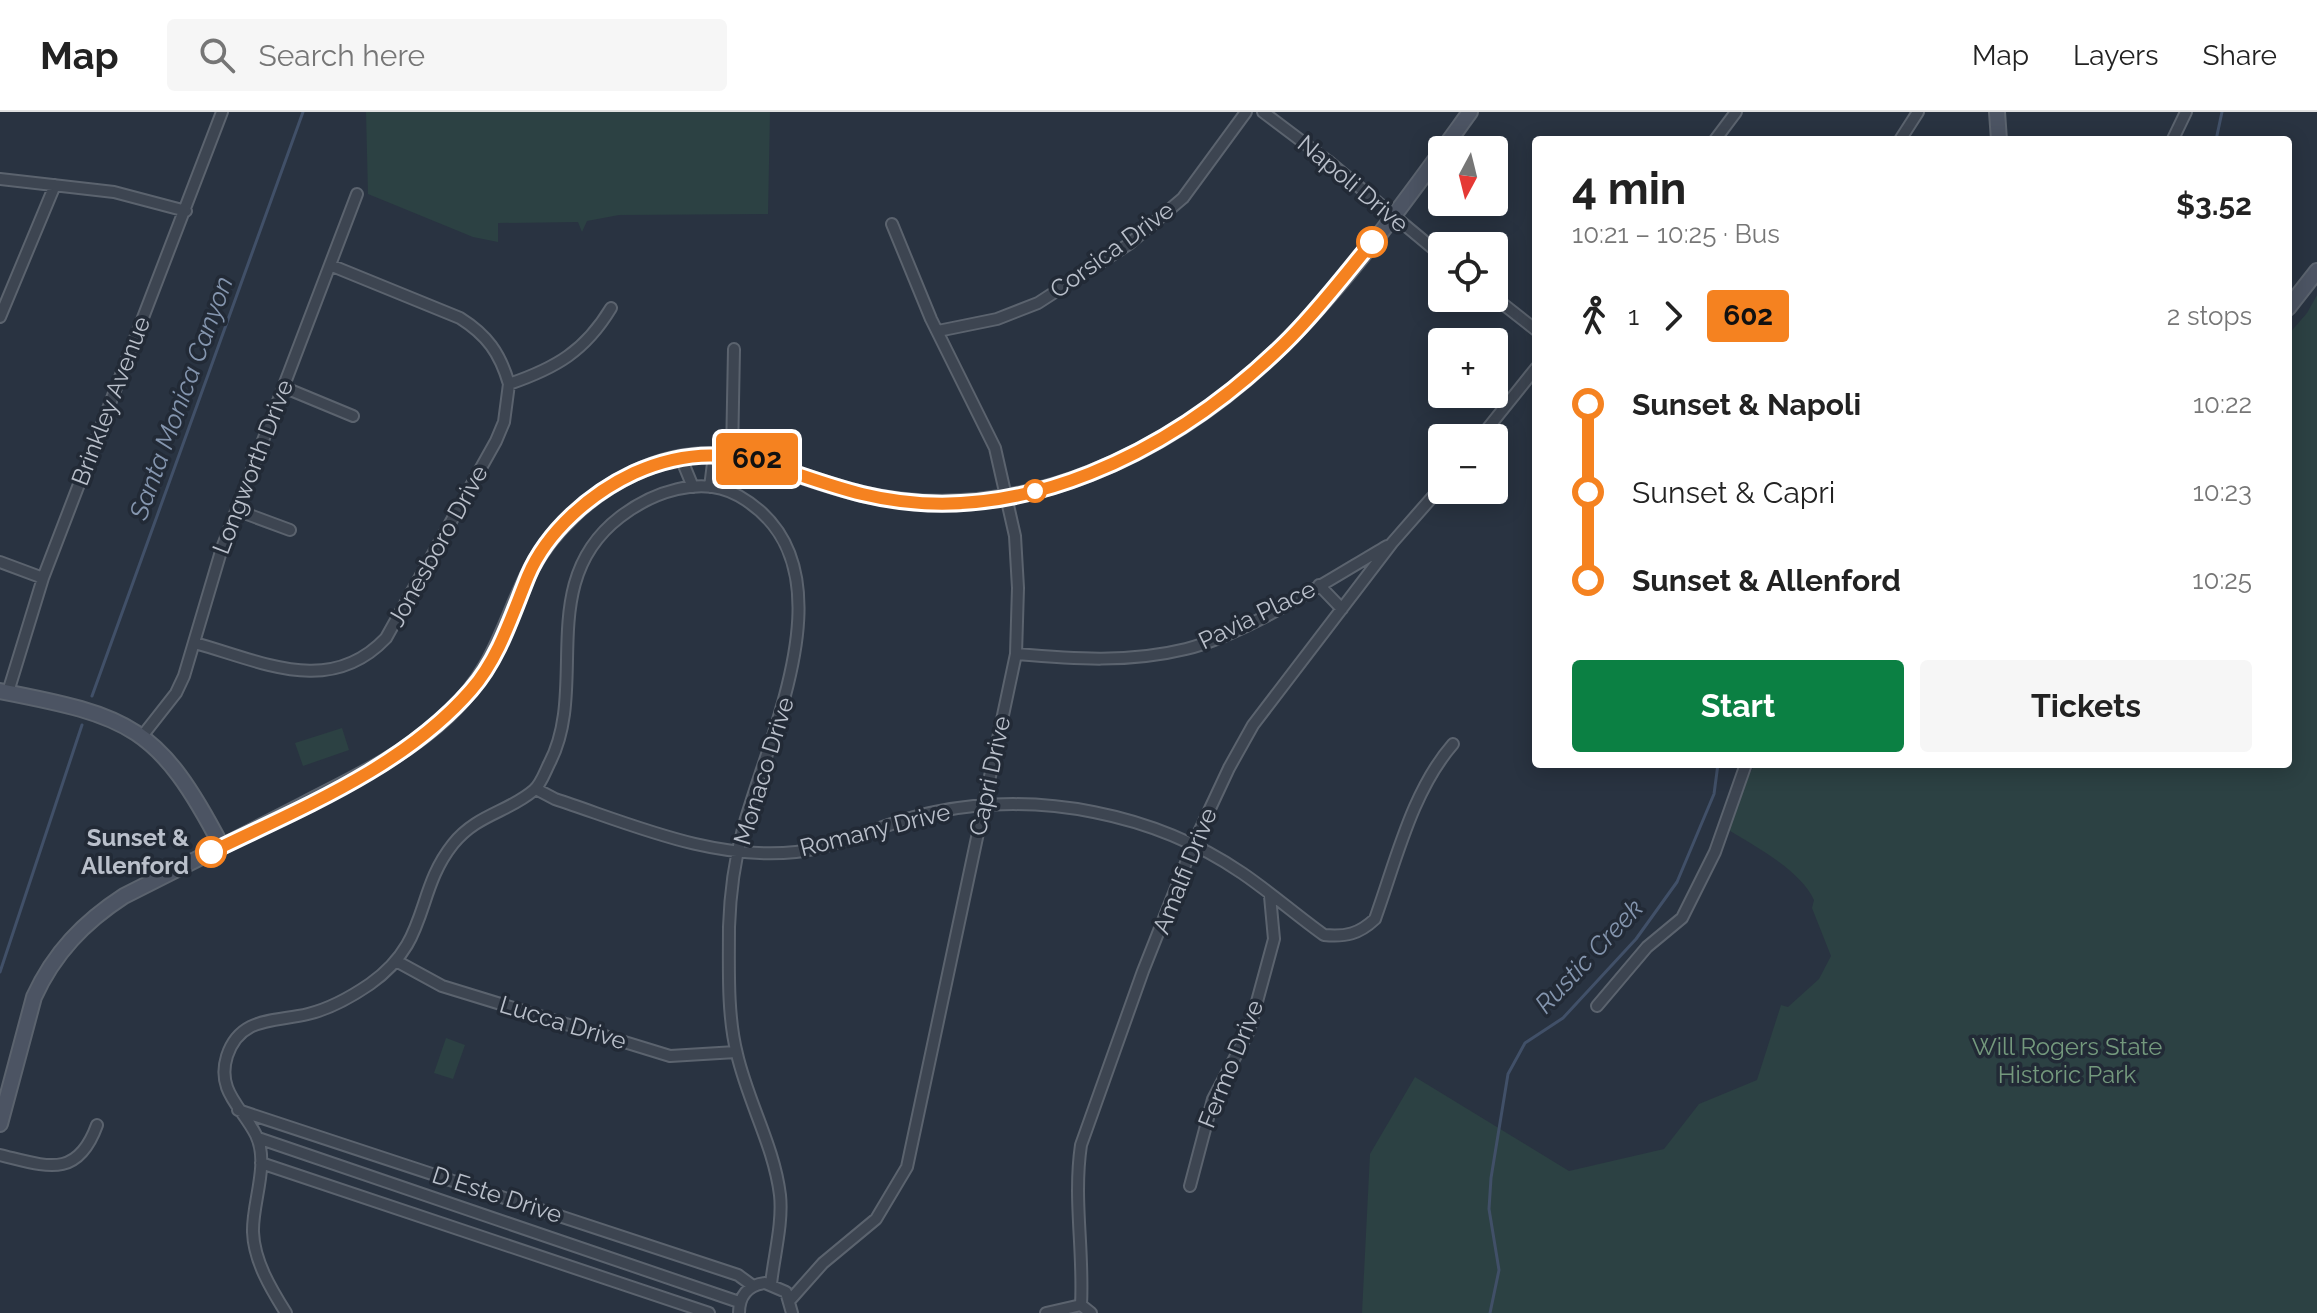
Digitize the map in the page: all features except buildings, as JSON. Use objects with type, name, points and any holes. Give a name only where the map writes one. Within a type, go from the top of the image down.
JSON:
[{"type":"main road","points":[[0,1124],[25,1022],[54,959],[80,930],[107,907],[406,749],[448,715],[474,686],[494,655],[529,573],[557,533],[608,487],[654,465],[681,458],[732,455],[756,459],[838,488],[890,499],[955,502],[1007,498],[1060,485],[1124,459],[1170,434],[1216,401],[1283,345],[1393,218],[1470,112]]},
{"type":"main road","points":[[1997,112],[1999,136]]},
{"type":"main road","points":[[2292,303],[2317,271]]},
{"type":"main road","points":[[4,691],[102,714],[143,735],[184,779],[222,847]]},
{"type":"street","name":"Brinkley Avenue","points":[[4,691],[43,578],[222,112]]},
{"type":"street","name":"Corsica Drive","points":[[938,331],[997,319],[1038,303],[1129,244],[1183,198],[1246,112]]},
{"type":"street","name":"Napoli Drive","points":[[1263,112],[1328,161],[1428,245]]},
{"type":"street","points":[[1718,136],[1736,112]]},
{"type":"street","points":[[1903,136],[1918,112]]},
{"type":"street","points":[[2174,136],[2186,112]]},
{"type":"street","points":[[0,179],[142,197],[186,211]]},
{"type":"street","points":[[0,317],[55,185]]},
{"type":"street","name":"Longworth Drive","points":[[143,735],[176,693],[195,643],[222,548],[357,194]]},
{"type":"street","name":"Capri Drive","points":[[791,1299],[823,1263],[876,1219],[907,1167],[1016,654],[1017,559],[995,448],[938,331],[892,224]]},
{"type":"street","points":[[330,265],[460,318],[478,329],[493,344],[509,384],[556,366],[574,355],[593,335],[611,308]]},
{"type":"street","points":[[1508,308],[1532,327]]},
{"type":"street","points":[[732,455],[734,349]]},
{"type":"street","points":[[1491,424],[1532,373]]},
{"type":"street","name":"Jonesboro Drive","points":[[195,643],[304,671],[352,666],[371,654],[386,638],[496,441],[504,422],[509,384]]},
{"type":"street","points":[[283,387],[353,416]]},
{"type":"street","points":[[710,487],[714,455]]},
{"type":"street","points":[[681,458],[693,487]]},
{"type":"street","name":"Monaco Drive","points":[[536,789],[556,752],[561,732],[565,644],[577,576],[585,556],[617,519],[642,502],[693,487],[710,487],[730,491],[774,520],[789,547],[795,586],[795,654],[789,692],[739,850],[729,921],[736,1052],[772,1156],[780,1199],[771,1284]]},
{"type":"street","name":"Amalfi Drive","points":[[1081,1305],[1084,1261],[1077,1191],[1081,1145],[1193,845],[1253,725],[1392,543],[1428,502]]},
{"type":"street","points":[[236,510],[290,530]]},
{"type":"street","name":"Pavia Place","points":[[1016,654],[1114,660],[1188,649],[1220,638],[1392,543]]},
{"type":"street","points":[[0,562],[43,578]]},
{"type":"street","points":[[1319,585],[1342,609]]},
{"type":"street","name":"Romany Drive","points":[[536,789],[555,799],[681,841],[739,850],[794,852],[835,844],[932,812],[984,804],[1076,808],[1143,825],[1193,845],[1242,873],[1324,935],[1350,935],[1364,929],[1375,919],[1436,762],[1453,744]]},
{"type":"street","points":[[1597,1006],[1647,947],[1682,918],[1715,852],[1745,768]]},
{"type":"street","points":[[286,1313],[267,1283],[253,1239],[261,1163],[258,1138],[238,1110],[224,1081],[226,1059],[234,1040],[248,1027],[262,1020],[309,1014],[337,1003],[398,962],[412,941],[436,872],[453,845],[476,820],[536,789]]},
{"type":"street","name":"Fermo Drive","points":[[1190,1186],[1213,1099],[1249,1031],[1274,939],[1270,896]]},
{"type":"street","name":"Lucca Drive","points":[[398,962],[442,986],[670,1056],[736,1052]]},
{"type":"street","name":"D Este Drive","points":[[238,1110],[738,1275],[753,1286],[739,1308],[258,1138]]},
{"type":"street","points":[[0,1155],[47,1166],[71,1163],[81,1156],[97,1125]]},
{"type":"street","name":"D Este Drive","points":[[261,1163],[709,1313]]},
{"type":"street","points":[[753,1286],[771,1284],[791,1299],[792,1313]]},
{"type":"street","points":[[1046,1313],[1081,1305],[1091,1313]]},
{"type":"green space","points":[[366,112],[770,112],[768,214],[619,215],[587,221],[582,232],[578,222],[498,223],[498,242],[473,237],[368,194]]},
{"type":"green space","name":"Will Rogers State Historic Park","points":[[2317,295],[2317,1313],[1362,1313],[1370,1154],[1415,1077],[1569,1171],[1664,1149],[1699,1104],[1757,1080],[1781,1005],[1788,1007],[1819,979],[1831,956],[1812,908],[1814,900],[1807,888],[1774,858],[1722,826],[1753,768],[2292,768],[2292,330]]},
{"type":"green space","points":[[342,728],[349,750],[303,766],[295,743]]},
{"type":"green space","points":[[446,1038],[465,1045],[453,1079],[434,1073]]},
{"type":"waterway","name":"Santa Monica Canyon","points":[[92,696],[303,112]]},
{"type":"waterway","name":"Rustic Creek","points":[[2217,136],[2222,112]]},
{"type":"waterway","name":"Santa Monica Canyon","points":[[0,972],[82,725]]},
{"type":"waterway","name":"Rustic Creek","points":[[1490,1313],[1499,1270],[1489,1209],[1491,1178],[1508,1074],[1525,1043],[1563,1018],[1636,939],[1677,882],[1714,794],[1717,768]]},
{"type":"bus line","name":"602","points":[[211,852],[363,774],[406,749],[448,715],[474,686],[494,655],[542,550],[584,505],[632,474],[681,458],[732,455],[756,459],[838,488],[890,499],[991,500],[1060,485],[1124,459],[1170,434],[1216,401],[1283,345],[1372,242]]},
{"type":"place","name":"Sunset & Allenford","points":[[211,852]]}]
